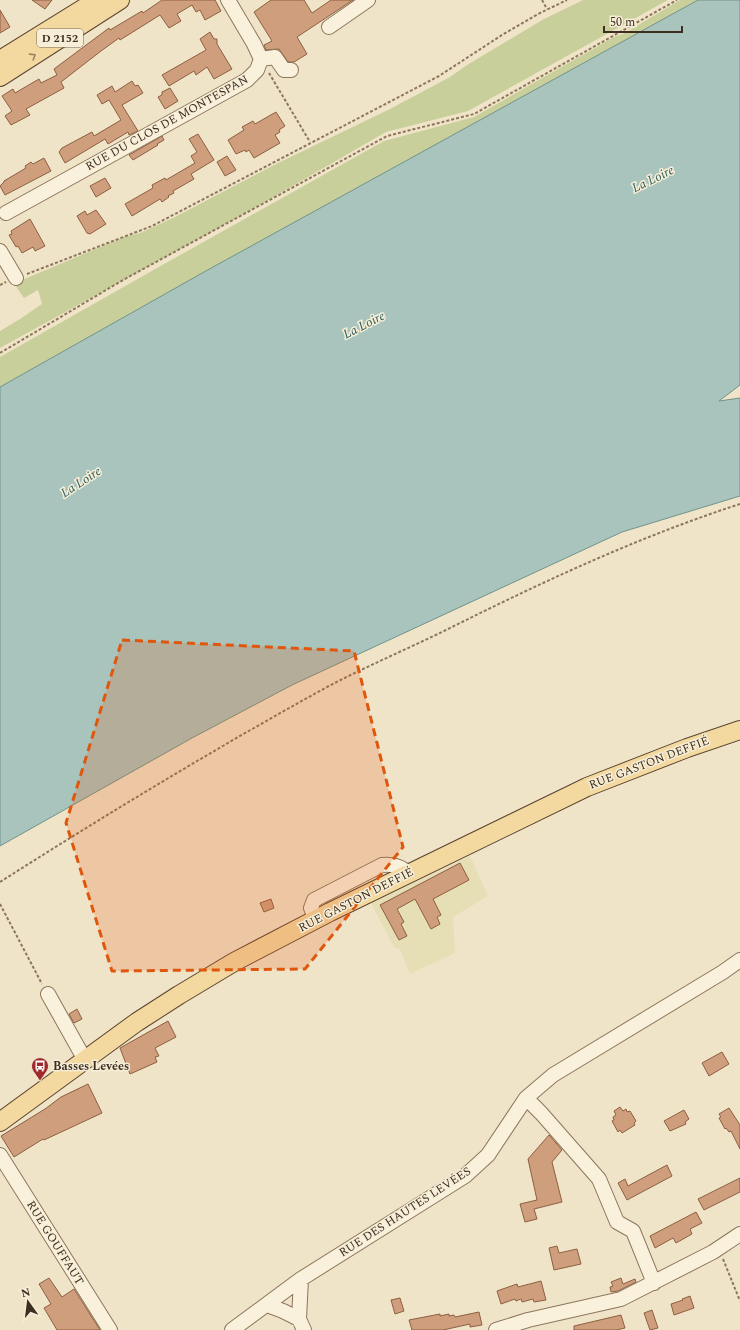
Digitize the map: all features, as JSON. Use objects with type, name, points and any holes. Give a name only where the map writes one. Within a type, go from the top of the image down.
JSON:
[{"type":"main road","name":"D 2152","points":[[0,60],[97,0]]},
{"type":"main road","name":"D 2152","points":[[0,77],[117,1]]},
{"type":"main road","name":"RUE GASTON DEFFIÉ","points":[[0,1122],[137,1022],[178,995],[234,962],[408,874],[587,787],[687,748],[740,730]]},
{"type":"street","points":[[228,0],[254,44],[261,59],[275,57],[284,70],[291,70]]},
{"type":"street","points":[[329,28],[368,0]]},
{"type":"street","name":"RUE DU CLOS DE MONTESPAN","points":[[6,213],[247,80],[258,70],[261,59]]},
{"type":"street","points":[[0,251],[16,278]]},
{"type":"street","name":"RUE DES HAUTES LEVÉES","points":[[232,1330],[301,1280],[465,1176],[488,1155],[526,1098],[553,1075],[717,976],[740,960]]},
{"type":"street","points":[[48,994],[85,1060]]},
{"type":"street","points":[[526,1098],[599,1179],[617,1222],[633,1231],[654,1283]]},
{"type":"street","name":"RUE GOUFFAUT","points":[[0,1155],[110,1330]]},
{"type":"street","points":[[496,1330],[528,1320],[621,1299],[719,1248],[740,1234]]},
{"type":"street","points":[[301,1280],[301,1324]]},
{"type":"street","points":[[267,1305],[283,1311],[301,1324]]},
{"type":"path","points":[[542,0],[548,10]]},
{"type":"path","points":[[16,278],[152,226],[310,142],[439,76],[502,35],[538,14],[567,0]]},
{"type":"path","points":[[0,353],[123,280],[387,136],[474,114],[677,0]]},
{"type":"path","points":[[261,59],[310,142]]},
{"type":"path","points":[[0,882],[91,825],[213,752],[329,686],[535,586],[666,530],[740,504]]},
{"type":"path","points":[[0,904],[48,994]]},
{"type":"path","points":[[719,1248],[740,1301]]},
{"type":"highlighted area","points":[[122,640],[354,651],[403,847],[305,969],[112,971],[66,823]]},
{"type":"shaded area","points":[[470,856],[488,896],[453,917],[455,953],[410,974],[400,949],[394,947],[371,903]]},
{"type":"green space","points":[[583,0],[668,0],[468,111],[386,132],[256,207],[0,348],[0,331],[42,304],[38,290],[24,298],[15,283],[124,237],[140,233],[173,218],[278,163],[390,109],[450,77],[467,65],[544,19]]},
{"type":"green space","points":[[680,0],[698,0],[204,272],[0,387],[0,357],[384,141],[474,117],[614,37],[625,33]]},
{"type":"water","name":"La Loire","points":[[698,0],[740,0],[740,385],[719,401],[740,398],[740,496],[622,532],[292,685],[192,738],[0,846],[0,387],[204,272]]},
{"type":"building","points":[[32,0],[52,0],[45,9]]},
{"type":"building","points":[[162,0],[215,0],[221,11],[205,20],[200,10],[196,12],[192,5],[177,14],[181,21],[169,28],[160,15],[120,40],[119,38],[101,51],[61,82],[64,88],[26,109],[30,115],[11,125],[5,116],[12,111],[2,96],[13,89],[15,93],[39,79],[41,83],[57,75],[54,69],[109,28],[110,30],[142,11],[143,13]]},
{"type":"building","points":[[271,0],[304,0],[312,13],[331,0],[353,0],[297,37],[307,54],[294,62],[288,62],[279,49],[266,50],[264,45],[272,41],[254,12]]},
{"type":"building","points":[[0,10],[10,27],[0,33]]},
{"type":"building","points":[[210,32],[214,39],[217,39],[217,44],[232,69],[214,79],[207,67],[196,75],[194,71],[169,86],[162,75],[206,50],[200,39]]},
{"type":"building","points":[[132,81],[135,86],[138,85],[143,93],[122,105],[138,131],[129,135],[128,132],[108,144],[105,139],[65,163],[59,152],[62,148],[92,132],[94,136],[121,120],[109,100],[102,104],[97,95],[112,86],[115,92]]},
{"type":"building","points":[[170,88],[178,101],[165,109],[158,97],[162,95],[162,92]]},
{"type":"building","points":[[276,112],[285,126],[275,135],[280,143],[254,158],[249,150],[236,154],[228,140],[244,130],[242,127],[253,121],[255,124]]},
{"type":"building","points":[[198,134],[214,160],[191,174],[194,179],[173,191],[174,193],[162,202],[160,199],[132,216],[125,204],[153,188],[152,185],[165,178],[166,180],[195,163],[191,156],[197,152],[189,139]]},
{"type":"building","points":[[162,136],[164,140],[157,144],[158,145],[133,160],[129,155]]},
{"type":"building","points":[[227,156],[236,170],[225,176],[217,162]]},
{"type":"building","points":[[44,158],[51,171],[5,195],[0,186],[4,181],[26,168],[25,166],[31,162],[33,164]]},
{"type":"building","points":[[105,178],[111,188],[96,197],[90,186]]},
{"type":"building","points":[[96,210],[106,224],[90,234],[87,233],[77,216],[85,211],[87,215]]},
{"type":"building","points":[[30,219],[45,246],[35,251],[33,247],[22,253],[18,246],[16,247],[9,235],[12,234],[11,231]]},
{"type":"building","points":[[460,863],[469,880],[433,899],[441,915],[437,917],[440,924],[431,929],[415,899],[397,909],[404,922],[401,924],[407,936],[399,940],[380,905]]},
{"type":"building","points":[[271,899],[274,908],[264,912],[260,903]]},
{"type":"building","points":[[77,1009],[82,1019],[74,1023],[69,1014]]},
{"type":"building","points":[[168,1021],[176,1037],[155,1048],[159,1056],[155,1057],[157,1062],[130,1074],[120,1048]]},
{"type":"building","points":[[722,1052],[729,1064],[709,1076],[702,1063]]},
{"type":"building","points":[[88,1084],[102,1113],[44,1140],[43,1139],[14,1157],[1,1136],[45,1109],[61,1097]]},
{"type":"building","points":[[620,1107],[623,1111],[626,1109],[627,1112],[630,1111],[636,1121],[634,1123],[635,1125],[622,1133],[620,1130],[618,1132],[612,1121],[614,1120],[613,1117],[616,1115],[614,1111]]},
{"type":"building","points":[[729,1108],[740,1125],[740,1149],[731,1131],[729,1132],[726,1128],[725,1129],[719,1118],[721,1117],[719,1114]]},
{"type":"building","points":[[684,1110],[689,1119],[685,1122],[686,1124],[670,1131],[664,1121]]},
{"type":"building","points":[[549,1135],[562,1150],[552,1162],[562,1202],[534,1209],[537,1219],[525,1222],[520,1204],[537,1200],[528,1159]]},
{"type":"building","points":[[667,1165],[672,1176],[627,1200],[618,1183],[625,1179],[628,1186]]},
{"type":"building","points":[[740,1178],[740,1192],[704,1210],[698,1199]]},
{"type":"building","points":[[696,1212],[702,1223],[690,1229],[692,1234],[676,1243],[673,1238],[655,1248],[650,1236]]},
{"type":"building","points":[[557,1246],[559,1253],[577,1249],[581,1264],[554,1270],[549,1248]]},
{"type":"building","points":[[49,1278],[62,1297],[74,1289],[100,1330],[57,1330],[44,1308],[51,1304],[39,1284]]},
{"type":"building","points":[[621,1278],[623,1284],[635,1279],[636,1282],[618,1291],[611,1292],[610,1287],[613,1286],[611,1282]]},
{"type":"building","points":[[541,1281],[546,1300],[534,1302],[533,1299],[522,1302],[521,1299],[516,1301],[515,1299],[501,1304],[497,1291],[517,1284],[518,1287]]},
{"type":"building","points":[[690,1296],[694,1308],[674,1315],[671,1304]]},
{"type":"building","points":[[400,1298],[404,1311],[395,1314],[391,1300]]},
{"type":"building","points":[[652,1310],[658,1328],[650,1330],[644,1313]]},
{"type":"building","points":[[479,1312],[482,1325],[470,1327],[470,1324],[443,1330],[412,1330],[409,1320],[440,1314],[440,1316],[449,1314],[449,1316],[454,1315],[455,1317]]},
{"type":"building","points":[[621,1315],[625,1328],[616,1330],[574,1330],[574,1326]]},
{"type":"place","name":"Basses Levées","points":[[40,1081]]}]
